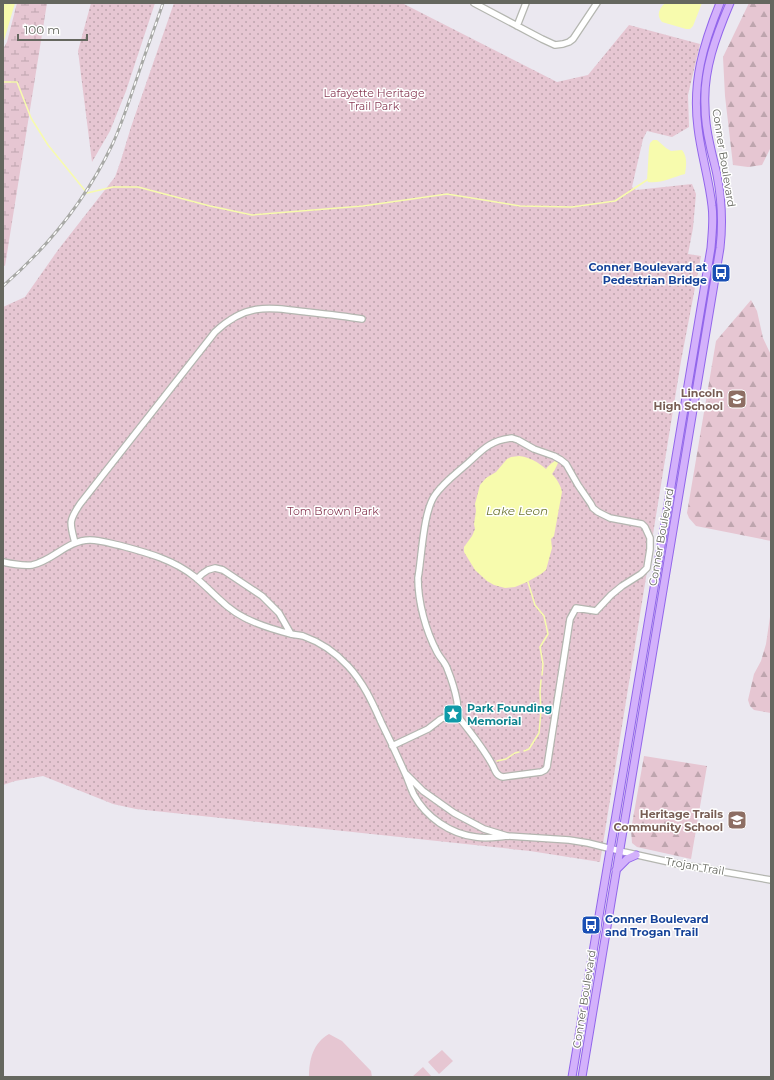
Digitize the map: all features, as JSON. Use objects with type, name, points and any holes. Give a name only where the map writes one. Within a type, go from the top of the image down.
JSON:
[{"type":"main road","name":"Conner Boulevard","points":[[572,1077],[711,248],[713,226],[712,207],[708,175],[701,150],[697,127],[696,100],[697,78],[705,42],[720,3]]},
{"type":"main road","name":"Conner Boulevard","points":[[582,1077],[717,267],[721,236],[722,206],[706,123],[706,80],[713,46],[730,3]]},
{"type":"main road","points":[[708,266],[717,267]]},
{"type":"main road","points":[[646,636],[655,637]]},
{"type":"main road","points":[[616,870],[627,859],[636,855]]},
{"type":"street","points":[[474,3],[555,45],[563,44],[573,39],[598,3]]},
{"type":"street","points":[[517,26],[526,3]]},
{"type":"street","points":[[75,543],[70,523],[73,514],[215,332],[227,321],[244,312],[273,308],[362,319]]},
{"type":"street","points":[[512,438],[534,449],[562,460],[566,464],[592,508],[603,516],[642,524],[650,538],[647,568],[641,574],[611,595],[596,611],[576,608],[570,619],[549,762],[545,770],[541,772],[499,776],[482,747],[460,718],[458,712],[456,697],[447,668],[438,654],[426,626],[418,585],[426,518],[435,494],[470,460],[497,440],[512,438]]},
{"type":"street","points":[[3,562],[18,565],[35,564],[51,557],[75,543],[83,541],[96,541],[136,550],[160,557],[175,564],[197,579],[234,612],[256,623],[302,636],[316,642],[337,656],[349,667],[360,680],[366,691],[414,794],[422,808],[428,814],[453,830],[471,836],[484,838],[507,836]]},
{"type":"street","points":[[197,579],[208,570],[215,568],[223,570],[262,596],[279,613],[291,634]]},
{"type":"street","points":[[392,746],[428,728],[441,719],[458,712]]},
{"type":"street","points":[[405,772],[423,791],[454,813],[484,829],[507,836]]},
{"type":"street","name":"Trojan Trail","points":[[507,836],[588,842],[619,851],[678,864],[771,880]]},
{"type":"green space","points":[[17,3],[47,3],[5,266],[3,265],[3,49],[7,42]]},
{"type":"green space","points":[[91,3],[155,3],[126,91],[110,131],[92,162],[78,51]]},
{"type":"green space","name":"Tom Brown Park","points":[[174,3],[402,3],[557,82],[588,75],[629,25],[700,44],[688,95],[689,127],[672,137],[647,131],[643,139],[632,187],[636,190],[692,184],[696,194],[693,228],[688,254],[701,256],[681,361],[600,862],[530,851],[136,809],[113,804],[43,776],[15,781],[3,785],[3,307],[25,297],[58,250],[115,177]]},
{"type":"green space","points":[[749,3],[771,3],[771,147],[762,165],[748,167],[733,165],[725,96],[723,57]]},
{"type":"green space","name":"Lincoln High School","points":[[751,300],[757,311],[763,338],[771,355],[771,541],[696,526],[689,518],[687,513],[716,341]]},
{"type":"green space","points":[[771,610],[771,713],[754,710],[750,706],[748,700],[754,674],[761,661],[766,644]]},
{"type":"green space","points":[[644,756],[707,766],[691,859],[637,847],[632,843],[631,830]]},
{"type":"green space","points":[[329,1034],[342,1041],[371,1071],[372,1077],[309,1077],[313,1052],[319,1042]]},
{"type":"green space","points":[[442,1050],[453,1061],[439,1074],[428,1062]]},
{"type":"green space","points":[[423,1067],[432,1077],[412,1077]]},
{"type":"water","points":[[3,3],[15,3],[3,44]]},
{"type":"water","points":[[665,3],[702,3],[693,26],[690,29],[686,29],[662,22],[659,17],[659,12]]},
{"type":"water","points":[[653,140],[657,140],[671,151],[682,150],[686,159],[685,174],[662,181],[648,182],[649,148],[650,143]]},
{"type":"water","name":"Lake Leon","points":[[519,456],[533,460],[546,469],[561,456],[552,474],[561,487],[562,492],[554,536],[551,539],[552,548],[546,570],[527,582],[515,587],[505,588],[487,581],[475,570],[464,552],[464,547],[475,529],[475,504],[480,485],[486,478],[496,472],[507,459]]},
{"type":"waterway","points":[[3,82],[17,82],[31,118],[48,145],[87,193],[113,187],[138,187],[210,206],[252,215],[363,206],[447,194],[520,206],[572,207],[615,201],[647,180]]},
{"type":"waterway","points":[[528,582],[535,605],[544,616],[548,634],[540,647],[543,664],[542,675]]},
{"type":"waterway","points":[[524,751],[529,749],[539,733],[541,680]]},
{"type":"waterway","points":[[497,761],[506,759],[519,752]]},
{"type":"railway","points":[[3,286],[36,255],[66,220],[103,163],[123,118],[163,3]]},
{"type":"place","name":"Conner Boulevard at Pedestrian Bridge","points":[[721,273]]},
{"type":"place","name":"Lincoln High School","points":[[737,399]]},
{"type":"place","name":"Park Founding Memorial","points":[[453,714]]},
{"type":"place","name":"Heritage Trails Community School","points":[[737,820]]},
{"type":"place","name":"Conner Boulevard and Trogan Trail","points":[[591,925]]},
{"type":"park label","name":"Lafayette Heritage Trail Park","points":[[374,99]]}]
